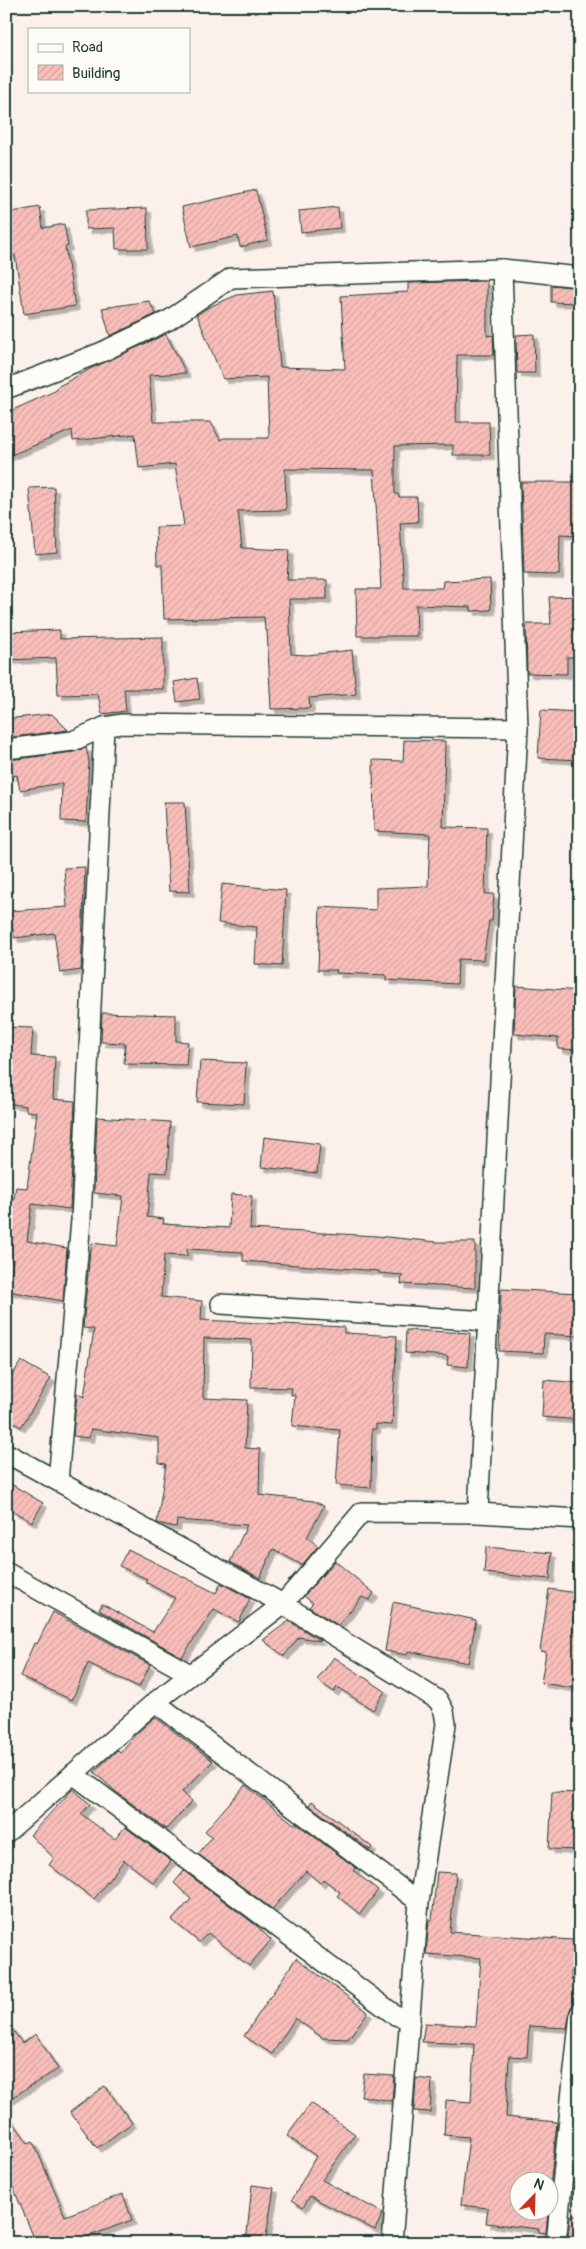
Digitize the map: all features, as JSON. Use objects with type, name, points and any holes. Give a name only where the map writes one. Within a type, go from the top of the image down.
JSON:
[{"type":"street","points":[[478,1513],[518,728],[502,269]]},
{"type":"street","points":[[6,389],[102,352],[169,320],[231,278],[502,269],[580,277]]},
{"type":"street","points":[[6,749],[73,741],[104,727],[120,724],[518,728]]},
{"type":"street","points":[[58,1481],[81,1220],[104,727]]},
{"type":"street","points":[[221,1304],[488,1321]]},
{"type":"street","points":[[6,1453],[282,1604],[438,1700],[444,1711],[446,1724],[419,1902],[392,2243]]},
{"type":"street","points":[[6,1833],[155,1702],[282,1604],[362,1512],[478,1513],[580,1519]]},
{"type":"street","points":[[6,1572],[190,1674]]},
{"type":"street","points":[[155,1702],[419,1902]]},
{"type":"street","points":[[73,1774],[395,2015],[410,2019]]},
{"type":"street","points":[[556,2243],[580,2012]]},
{"type":"building","points":[[256,190],[268,240],[240,247],[238,236],[191,247],[182,207]]},
{"type":"building","points":[[40,207],[43,228],[64,224],[68,246],[65,247],[75,306],[24,314],[15,255],[6,256],[6,213]]},
{"type":"building","points":[[338,207],[340,228],[301,232],[299,211]]},
{"type":"building","points":[[147,208],[148,249],[116,249],[115,228],[86,229],[86,210]]},
{"type":"building","points":[[487,281],[487,336],[493,335],[494,355],[457,355],[456,422],[489,422],[490,455],[453,455],[453,445],[395,446],[395,494],[398,494],[399,497],[417,497],[418,522],[400,523],[404,588],[442,588],[443,581],[490,579],[491,610],[471,611],[471,607],[416,605],[417,636],[357,636],[356,589],[381,589],[374,470],[285,469],[286,510],[238,511],[242,548],[289,550],[287,580],[327,580],[327,599],[289,599],[291,654],[307,655],[352,650],[356,694],[309,698],[310,708],[271,709],[267,630],[265,630],[264,617],[164,619],[162,565],[157,565],[156,527],[184,526],[175,464],[139,468],[135,434],[73,441],[72,430],[6,457],[6,413],[57,390],[57,387],[90,369],[166,334],[186,373],[149,375],[153,422],[211,422],[220,440],[224,438],[269,438],[267,377],[223,379],[197,315],[209,307],[237,295],[273,291],[280,367],[345,369],[341,296],[408,292],[408,283]]},
{"type":"building","points":[[551,285],[580,288],[580,303],[551,302]]},
{"type":"building","points":[[149,301],[156,314],[110,336],[102,308]]},
{"type":"building","points":[[534,334],[535,373],[517,373],[516,335]]},
{"type":"building","points":[[521,482],[580,482],[580,536],[560,535],[559,575],[524,574]]},
{"type":"building","points":[[54,487],[57,552],[35,554],[29,488]]},
{"type":"building","points":[[580,596],[580,657],[567,657],[567,674],[527,673],[526,624],[551,624],[549,597]]},
{"type":"building","points":[[60,630],[60,639],[163,637],[163,689],[124,689],[126,711],[102,714],[98,694],[58,695],[56,658],[6,660],[6,632]]},
{"type":"building","points":[[197,678],[200,699],[177,702],[174,682]]},
{"type":"building","points":[[541,710],[580,712],[580,760],[538,758]]},
{"type":"building","points":[[52,714],[68,730],[6,738],[6,719]]},
{"type":"building","points":[[404,740],[445,741],[443,827],[487,828],[485,894],[494,894],[492,921],[489,921],[483,960],[458,959],[457,984],[386,980],[386,975],[336,973],[337,970],[318,970],[320,907],[376,910],[376,888],[428,886],[430,834],[374,831],[373,760],[403,761]]},
{"type":"building","points":[[86,747],[89,761],[86,822],[61,821],[62,783],[20,790],[17,775],[12,776],[9,760],[74,752]]},
{"type":"building","points":[[164,802],[185,802],[190,892],[169,891]]},
{"type":"building","points":[[85,867],[81,970],[60,973],[54,933],[14,938],[10,911],[67,907],[64,868]]},
{"type":"building","points":[[222,884],[286,890],[282,966],[255,964],[257,927],[218,923]]},
{"type":"building","points":[[516,986],[580,991],[578,1050],[558,1049],[558,1038],[514,1034]]},
{"type":"building","points":[[102,1013],[176,1015],[176,1041],[188,1042],[186,1065],[124,1064],[125,1043],[101,1042]]},
{"type":"building","points":[[6,1027],[33,1028],[31,1056],[55,1057],[53,1099],[75,1101],[70,1209],[32,1204],[27,1241],[67,1248],[63,1301],[8,1291],[13,1259],[6,1258],[6,1197],[14,1198],[16,1187],[27,1188],[37,1112],[26,1111],[26,1106],[6,1103]]},
{"type":"building","points":[[200,1061],[246,1063],[244,1104],[197,1102]]},
{"type":"building","points":[[97,1117],[170,1122],[167,1173],[151,1172],[147,1217],[164,1219],[163,1224],[229,1228],[231,1194],[252,1196],[250,1229],[377,1236],[437,1242],[475,1242],[475,1288],[401,1284],[402,1275],[379,1273],[379,1271],[243,1261],[243,1252],[187,1249],[187,1256],[164,1255],[161,1297],[202,1301],[201,1320],[344,1327],[344,1333],[397,1336],[392,1425],[376,1424],[376,1429],[372,1429],[371,1488],[336,1485],[340,1430],[292,1426],[295,1395],[291,1395],[292,1388],[251,1387],[252,1340],[204,1338],[203,1398],[247,1400],[245,1448],[260,1449],[259,1495],[314,1501],[324,1506],[307,1537],[318,1546],[302,1565],[273,1549],[260,1578],[230,1562],[247,1525],[177,1520],[176,1527],[157,1523],[166,1464],[159,1463],[159,1438],[91,1429],[89,1438],[73,1436],[77,1393],[84,1397],[94,1329],[83,1328],[90,1251],[92,1243],[117,1246],[123,1196],[94,1193]]},
{"type":"building","points":[[264,1137],[320,1144],[317,1173],[261,1167]]},
{"type":"building","points":[[501,1289],[580,1293],[580,1336],[544,1334],[543,1353],[499,1351]]},
{"type":"building","points":[[406,1330],[470,1333],[468,1367],[447,1365],[448,1356],[405,1353]]},
{"type":"building","points":[[21,1361],[51,1378],[21,1427],[6,1418],[6,1386]]},
{"type":"building","points":[[544,1380],[580,1383],[580,1420],[542,1417]]},
{"type":"building","points":[[6,1481],[43,1503],[32,1522],[6,1507]]},
{"type":"building","points":[[486,1547],[552,1553],[550,1579],[484,1573]]},
{"type":"building","points":[[128,1549],[216,1593],[221,1583],[250,1599],[239,1622],[214,1609],[182,1657],[99,1610],[102,1604],[153,1632],[175,1598],[145,1582],[147,1579],[119,1566]]},
{"type":"building","points":[[335,1561],[374,1593],[369,1600],[362,1597],[338,1625],[309,1607],[313,1603],[304,1596]]},
{"type":"building","points":[[549,1589],[577,1593],[572,1634],[580,1635],[580,1689],[541,1683],[546,1652],[540,1651]]},
{"type":"building","points":[[393,1602],[476,1620],[468,1663],[408,1651],[407,1655],[385,1651]]},
{"type":"building","points":[[53,1612],[150,1665],[139,1687],[88,1663],[72,1700],[20,1676],[34,1643],[37,1644]]},
{"type":"building","points":[[289,1621],[321,1641],[299,1637],[284,1656],[263,1640]]},
{"type":"building","points":[[334,1657],[385,1691],[373,1710],[337,1687],[334,1692],[317,1680]]},
{"type":"building","points":[[155,1717],[213,1761],[182,1792],[192,1801],[166,1829],[115,1791],[94,1772],[117,1750],[120,1753],[135,1735]]},
{"type":"building","points":[[245,1785],[294,1824],[296,1823],[356,1868],[354,1871],[378,1890],[360,1914],[337,1896],[340,1892],[323,1879],[320,1883],[306,1871],[272,1909],[198,1854],[212,1837],[205,1831]]},
{"type":"building","points":[[73,1789],[90,1804],[81,1814],[115,1839],[125,1827],[171,1861],[154,1883],[124,1860],[94,1899],[49,1865],[54,1858],[30,1835]]},
{"type":"building","points":[[552,1792],[580,1793],[580,1850],[549,1849]]},
{"type":"building","points":[[312,1801],[372,1847],[370,1850],[309,1805]]},
{"type":"building","points":[[184,1871],[257,1926],[271,1940],[249,1966],[208,1933],[199,1942],[172,1920],[191,1899],[174,1883]]},
{"type":"building","points":[[437,1872],[456,1873],[450,1932],[573,1940],[571,1980],[580,1980],[580,2002],[571,2007],[567,2028],[529,2026],[527,2057],[509,2056],[506,2117],[557,2122],[552,2172],[508,2172],[508,2222],[547,2222],[546,2233],[539,2232],[539,2229],[486,2223],[488,2208],[461,2205],[469,2137],[444,2135],[446,2100],[471,2102],[474,2044],[422,2042],[425,2023],[476,2026],[481,1958],[426,1954],[429,1920],[432,1920]]},
{"type":"building","points":[[296,1958],[368,2012],[348,2039],[323,2038],[295,2018],[272,2054],[244,2036]]},
{"type":"building","points":[[6,2021],[22,2043],[36,2034],[58,2069],[6,2101]]},
{"type":"building","points":[[364,2074],[394,2076],[392,2101],[361,2096]]},
{"type":"building","points":[[416,2078],[432,2080],[430,2112],[414,2111]]},
{"type":"building","points":[[105,2086],[132,2123],[97,2148],[70,2112]]},
{"type":"building","points":[[311,2103],[355,2134],[322,2180],[383,2213],[375,2230],[310,2196],[303,2207],[292,2200],[316,2156],[287,2136]]},
{"type":"building","points":[[6,2112],[28,2143],[33,2141],[65,2216],[123,2194],[132,2220],[71,2243],[36,2243],[6,2170]]},
{"type":"building","points":[[252,2185],[274,2188],[265,2243],[246,2243]]},
{"type":"building","points":[[570,2215],[580,2217],[580,2241],[568,2238]]}]
